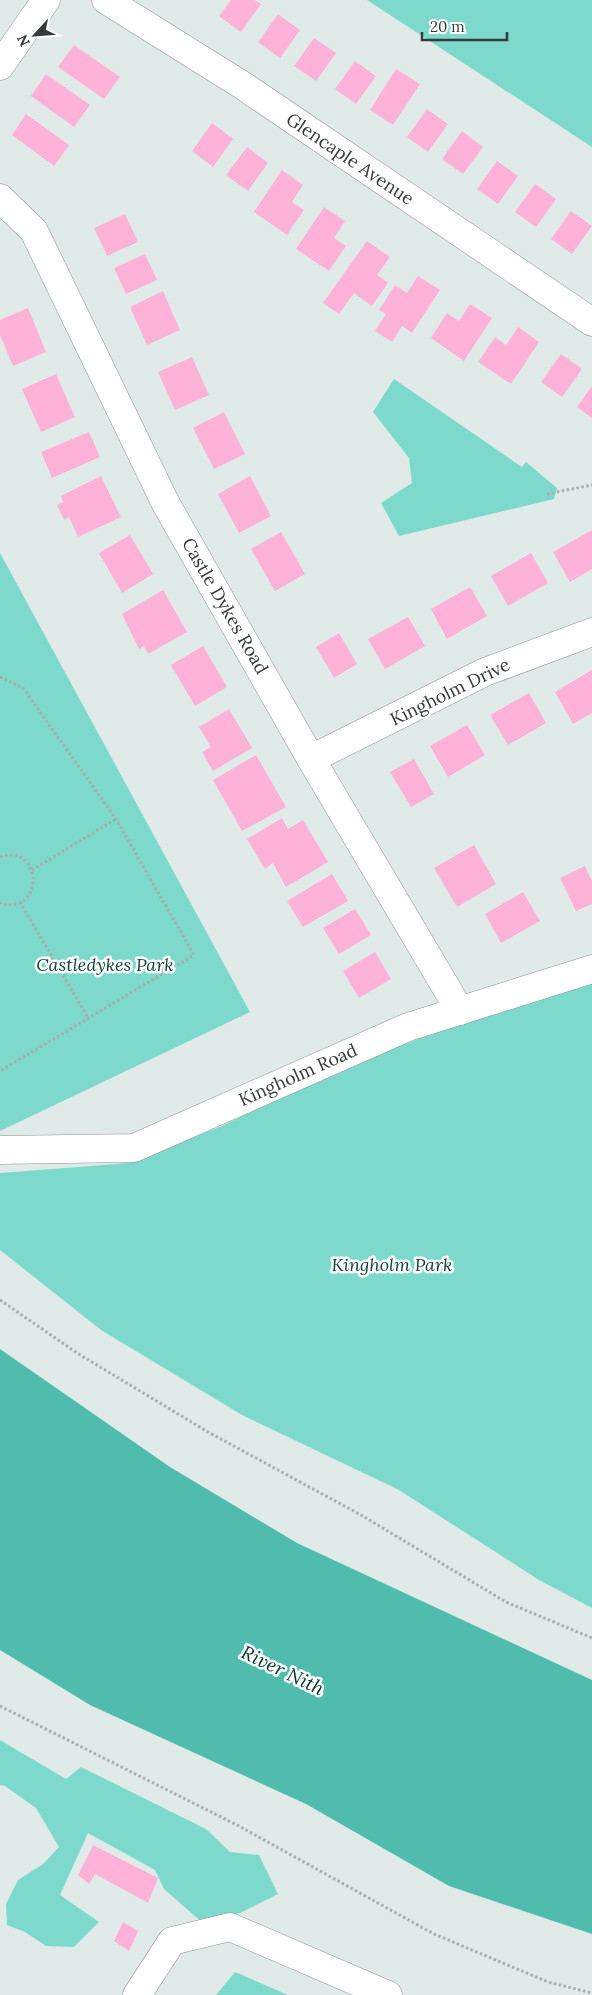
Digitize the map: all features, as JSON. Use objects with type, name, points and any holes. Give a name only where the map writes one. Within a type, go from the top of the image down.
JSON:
[{"type":"street","points":[[0,66],[46,0]]},
{"type":"street","name":"Glencaple Avenue","points":[[106,0],[242,85],[592,322]]},
{"type":"street","name":"Castle Dykes Road","points":[[0,198],[34,231],[166,504],[311,759],[460,1011]]},
{"type":"street","name":"Kingholm Drive","points":[[311,759],[485,672],[592,632]]},
{"type":"street","name":"Kingholm Road","points":[[0,1150],[134,1148],[408,1026],[592,969]]},
{"type":"street","points":[[137,1995],[172,1941],[230,1927],[388,1995]]},
{"type":"path","points":[[547,494],[592,485]]},
{"type":"path","points":[[0,677],[23,688],[116,819],[194,955],[0,1071]]},
{"type":"path","points":[[32,870],[116,819]]},
{"type":"path","points":[[0,858],[13,856],[20,858],[32,870],[34,884],[26,898],[20,902],[13,905],[0,903]]},
{"type":"path","points":[[20,902],[88,1018]]},
{"type":"path","points":[[0,1300],[85,1358],[208,1432],[360,1515],[506,1602],[592,1638]]},
{"type":"path","points":[[0,1706],[237,1825],[434,1934],[548,1982],[592,1993]]},
{"type":"green space","points":[[367,0],[592,0],[592,147]]},
{"type":"green space","points":[[394,379],[522,467],[526,462],[557,488],[554,499],[399,536],[381,503],[412,483],[409,458],[373,412]]},
{"type":"green space","name":"Castledykes Park","points":[[0,553],[250,1012],[0,1131]]},
{"type":"green space","name":"Kingholm Park","points":[[592,971],[592,1608],[539,1580],[399,1490],[242,1415],[101,1330],[0,1250],[0,1173],[129,1163],[222,1126],[326,1075]]},
{"type":"green space","points":[[0,1740],[66,1779],[81,1767],[206,1829],[230,1852],[259,1855],[278,1894],[240,1913],[204,1924],[164,1889],[155,1870],[88,1833],[60,1895],[99,1922],[74,1947],[46,1946],[25,1932],[7,1925],[6,1904],[18,1880],[43,1864],[59,1847],[36,1808],[5,1786],[0,1785]]},
{"type":"green space","points":[[235,1972],[288,1995],[216,1995]]},
{"type":"water","name":"River Nith","points":[[0,1349],[170,1467],[297,1543],[592,1680],[592,1934],[449,1886],[306,1804],[90,1705],[0,1650]]},
{"type":"building","points":[[231,0],[255,0],[261,4],[241,32],[219,16]]},
{"type":"building","points":[[278,14],[300,30],[280,58],[258,42]]},
{"type":"building","points":[[314,38],[336,53],[316,81],[294,66]]},
{"type":"building","points":[[74,45],[120,77],[104,99],[58,67]]},
{"type":"building","points":[[355,61],[376,76],[356,104],[335,89]]},
{"type":"building","points":[[396,69],[420,84],[393,125],[370,110]]},
{"type":"building","points":[[46,74],[90,105],[74,127],[31,96]]},
{"type":"building","points":[[427,109],[448,124],[428,152],[407,137]]},
{"type":"building","points":[[26,114],[69,145],[54,166],[12,135]]},
{"type":"building","points":[[212,123],[233,139],[213,167],[192,151]]},
{"type":"building","points":[[462,131],[483,147],[463,174],[442,159]]},
{"type":"building","points":[[247,147],[268,163],[248,191],[226,175]]},
{"type":"building","points":[[497,161],[518,176],[498,204],[477,189]]},
{"type":"building","points":[[282,170],[303,185],[292,202],[304,210],[287,235],[254,212]]},
{"type":"building","points":[[535,184],[556,199],[536,227],[515,212]]},
{"type":"building","points":[[324,207],[345,221],[334,238],[346,246],[329,271],[296,249]]},
{"type":"building","points":[[571,211],[592,226],[572,254],[551,239]]},
{"type":"building","points":[[125,214],[138,242],[107,256],[94,228]]},
{"type":"building","points":[[367,241],[390,257],[377,275],[388,283],[372,306],[354,293],[339,314],[323,303]]},
{"type":"building","points":[[145,254],[157,280],[126,294],[114,268]]},
{"type":"building","points":[[418,276],[440,290],[412,333],[402,326],[392,342],[375,331],[386,314],[379,310],[395,285],[407,293]]},
{"type":"building","points":[[163,291],[180,330],[147,345],[130,307]]},
{"type":"building","points":[[470,304],[492,318],[464,361],[431,338],[447,313],[459,321]]},
{"type":"building","points":[[28,308],[46,352],[13,366],[0,335],[0,320]]},
{"type":"building","points":[[518,327],[539,342],[511,384],[478,362],[495,337],[506,345]]},
{"type":"building","points":[[561,354],[582,369],[562,397],[541,382]]},
{"type":"building","points":[[192,357],[209,395],[175,410],[158,372]]},
{"type":"building","points":[[56,374],[75,417],[41,432],[22,389]]},
{"type":"building","points":[[592,386],[592,418],[577,407]]},
{"type":"building","points":[[224,412],[245,454],[214,469],[193,428]]},
{"type":"building","points":[[89,432],[100,457],[52,478],[41,452]]},
{"type":"building","points":[[101,476],[121,517],[78,537],[69,517],[64,520],[57,505],[63,502],[61,496]]},
{"type":"building","points":[[250,476],[271,516],[239,533],[218,494]]},
{"type":"building","points":[[592,530],[592,569],[570,582],[553,552]]},
{"type":"building","points":[[281,532],[305,574],[275,591],[251,549]]},
{"type":"building","points":[[130,535],[153,574],[122,593],[99,553]]},
{"type":"building","points":[[531,553],[548,583],[508,606],[491,576]]},
{"type":"building","points":[[470,587],[487,616],[447,639],[431,609]]},
{"type":"building","points":[[163,590],[187,632],[148,654],[144,646],[139,649],[122,614]]},
{"type":"building","points":[[408,617],[425,646],[385,669],[368,639]]},
{"type":"building","points":[[339,633],[357,664],[334,678],[316,647]]},
{"type":"building","points":[[203,646],[227,687],[195,706],[171,665]]},
{"type":"building","points":[[592,670],[592,713],[573,724],[555,692]]},
{"type":"building","points":[[529,693],[546,723],[508,745],[490,715]]},
{"type":"building","points":[[229,709],[252,748],[213,771],[202,752],[211,747],[199,727]]},
{"type":"building","points":[[467,725],[485,755],[448,777],[430,746]]},
{"type":"building","points":[[256,755],[286,807],[242,831],[213,780]]},
{"type":"building","points":[[414,759],[434,794],[411,807],[390,772]]},
{"type":"building","points":[[282,818],[288,829],[303,820],[328,862],[286,887],[273,863],[265,869],[247,839]]},
{"type":"building","points":[[474,845],[496,884],[457,907],[434,868]]},
{"type":"building","points":[[585,866],[592,881],[592,904],[576,911],[560,878]]},
{"type":"building","points":[[332,874],[348,901],[303,927],[287,901]]},
{"type":"building","points":[[523,892],[540,921],[501,943],[485,914]]},
{"type":"building","points":[[355,909],[371,935],[339,954],[323,928]]},
{"type":"building","points":[[375,952],[391,979],[359,998],[343,971]]},
{"type":"building","points":[[93,1845],[158,1878],[148,1903],[95,1874],[89,1884],[78,1875]]},
{"type":"building","points":[[123,1922],[138,1931],[129,1951],[114,1941]]}]
